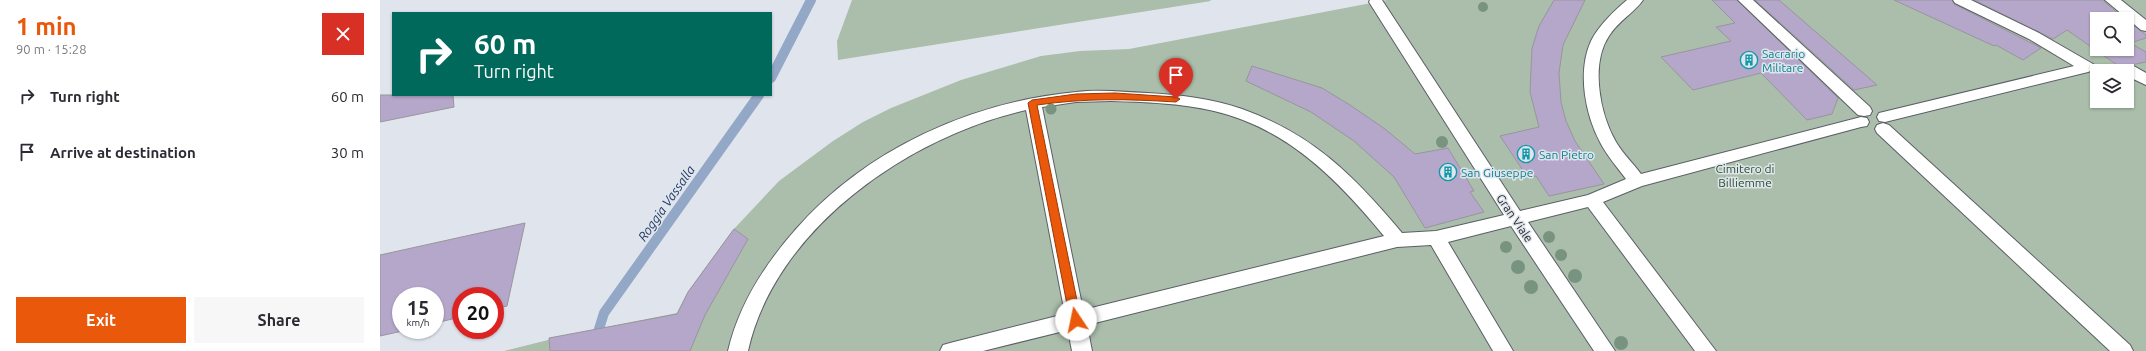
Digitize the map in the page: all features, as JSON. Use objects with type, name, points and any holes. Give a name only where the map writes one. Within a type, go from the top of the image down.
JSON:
[{"type":"lane","points":[[1636,0],[1615,17],[1598,41],[1592,66],[1593,91],[1598,120],[1608,143],[1637,181]]},
{"type":"lane","points":[[1745,0],[1863,116],[1874,129],[1884,123],[2090,71]]},
{"type":"lane","points":[[1960,0],[2034,36],[2090,68]]},
{"type":"lane","points":[[2112,0],[2146,27]]},
{"type":"lane","name":"Gran Viale","points":[[1376,2],[1516,219],[1605,351]]},
{"type":"lane","points":[[2134,71],[2146,80]]},
{"type":"lane","points":[[738,351],[758,295],[786,253],[827,207],[864,177],[897,155],[936,134],[983,116],[1032,103],[1076,97],[1115,96],[1176,99],[1233,111],[1260,122],[1291,139],[1337,171],[1397,240]]},
{"type":"lane","points":[[1032,103],[1082,351]]},
{"type":"lane","points":[[950,351],[1397,240],[1436,238],[1592,200],[1637,181],[1863,116]]},
{"type":"lane","points":[[1884,123],[2123,351]]},
{"type":"lane","points":[[1592,200],[1706,351]]},
{"type":"lane","points":[[1436,238],[1503,351]]},
{"type":"green space","points":[[852,0],[1211,1],[838,60],[837,41]]},
{"type":"green space","name":"Cimitero di Billiemme","points":[[1387,0],[2146,0],[2146,351],[504,351],[568,335],[677,313],[688,292],[732,231],[779,181],[833,141],[863,122],[891,108],[961,80],[1041,56],[1080,51],[1129,49]]},
{"type":"building","points":[[1554,0],[1585,0],[1563,45],[1559,73],[1561,102],[1566,121],[1575,141],[1604,184],[1549,196],[1536,176],[1528,178],[1500,136],[1539,127],[1530,92],[1532,48],[1539,26]]},
{"type":"building","points":[[1712,0],[1737,0],[1838,98],[1832,114],[1807,120],[1761,73],[1693,90],[1661,57],[1731,41],[1716,27],[1735,23]]},
{"type":"building","points":[[1755,0],[1779,0],[1877,85],[1854,90]]},
{"type":"building","points":[[1894,0],[1952,0],[1954,4],[2041,48],[2023,60],[1996,45],[1994,46]]},
{"type":"building","points":[[1974,0],[2102,0],[2117,12],[2090,12],[2090,46],[2067,30],[2053,39]]},
{"type":"building","points":[[2134,26],[2146,35],[2146,38],[2134,42]]},
{"type":"building","points":[[2134,45],[2146,52],[2146,62],[2134,64],[2116,64],[2104,56],[2134,56]]},
{"type":"building","points":[[1252,66],[1322,88],[1385,129],[1415,154],[1448,148],[1474,191],[1470,192],[1484,212],[1425,228],[1394,177],[1354,141],[1311,112],[1246,81]]},
{"type":"building","points":[[380,95],[453,96],[454,107],[380,122]]},
{"type":"building","points":[[525,223],[507,306],[504,307],[504,287],[452,287],[452,319],[444,321],[444,287],[392,287],[392,333],[380,336],[380,255]]},
{"type":"building","points":[[734,229],[748,239],[705,315],[690,351],[550,351],[549,338],[677,314],[688,292]]},
{"type":"waterway","name":"Roggia Vassalla","points":[[772,76],[811,0]]},
{"type":"waterway","name":"Roggia Vassalla","points":[[599,329],[604,313],[758,96]]},
{"type":"place","name":"Sacrario Militare","points":[[1749,60]]},
{"type":"place","name":"San Pietro","points":[[1526,154]]},
{"type":"place","name":"San Giuseppe","points":[[1448,172]]},
{"type":"route","points":[[1076,320],[1032,103],[1076,97],[1115,96],[1176,99]]}]
